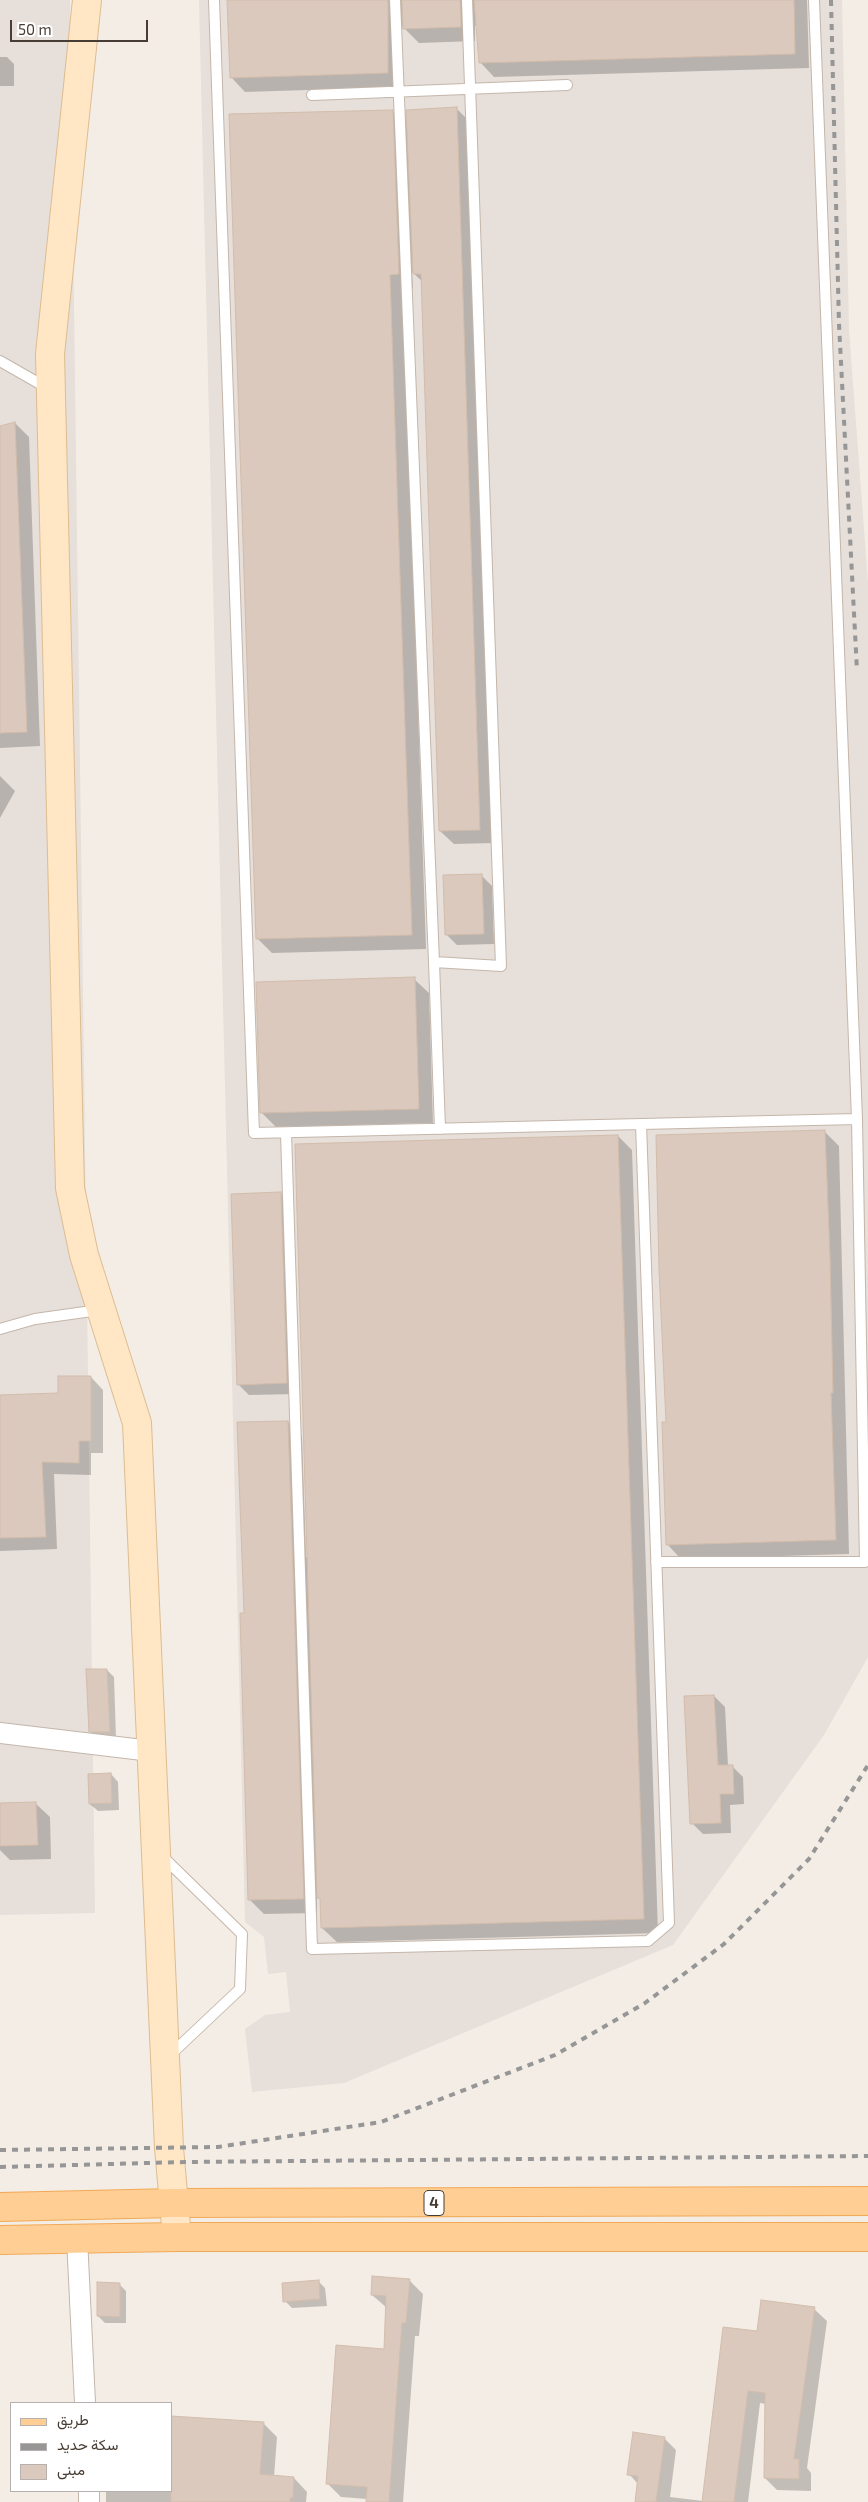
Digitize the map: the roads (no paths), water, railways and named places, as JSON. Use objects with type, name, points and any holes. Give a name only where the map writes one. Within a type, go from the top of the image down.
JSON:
[{"type":"main road","name":"4","points":[[0,2207],[174,2203],[868,2201]]},
{"type":"main road","name":"4","points":[[0,2240],[176,2237],[868,2236]]},
{"type":"street","points":[[87,0],[50,354],[70,1188],[84,1254],[137,1424],[165,2060],[176,2237]]},
{"type":"street","points":[[0,1733],[151,1751]]},
{"type":"street","points":[[77,2238],[85,2402]]},
{"type":"lane","points":[[214,0],[254,1133],[857,1119]]},
{"type":"lane","points":[[395,0],[440,1129]]},
{"type":"lane","points":[[434,962],[500,966],[467,0]]},
{"type":"lane","points":[[656,1562],[865,1562],[857,1119],[814,0]]},
{"type":"lane","points":[[312,95],[567,85]]},
{"type":"lane","points":[[0,361],[51,390]]},
{"type":"lane","points":[[286,1133],[312,1950],[648,1941],[669,1923],[642,1124]]},
{"type":"lane","points":[[0,1329],[35,1318],[103,1310]]},
{"type":"lane","points":[[156,1849],[242,1934],[240,1988],[165,2060]]},
{"type":"railway","points":[[831,0],[839,324],[857,671]]},
{"type":"railway","points":[[0,2150],[218,2147],[381,2122],[555,2055],[645,2003],[724,1944],[809,1859],[868,1765]]},
{"type":"railway","points":[[0,2167],[185,2162],[868,2156]]}]
